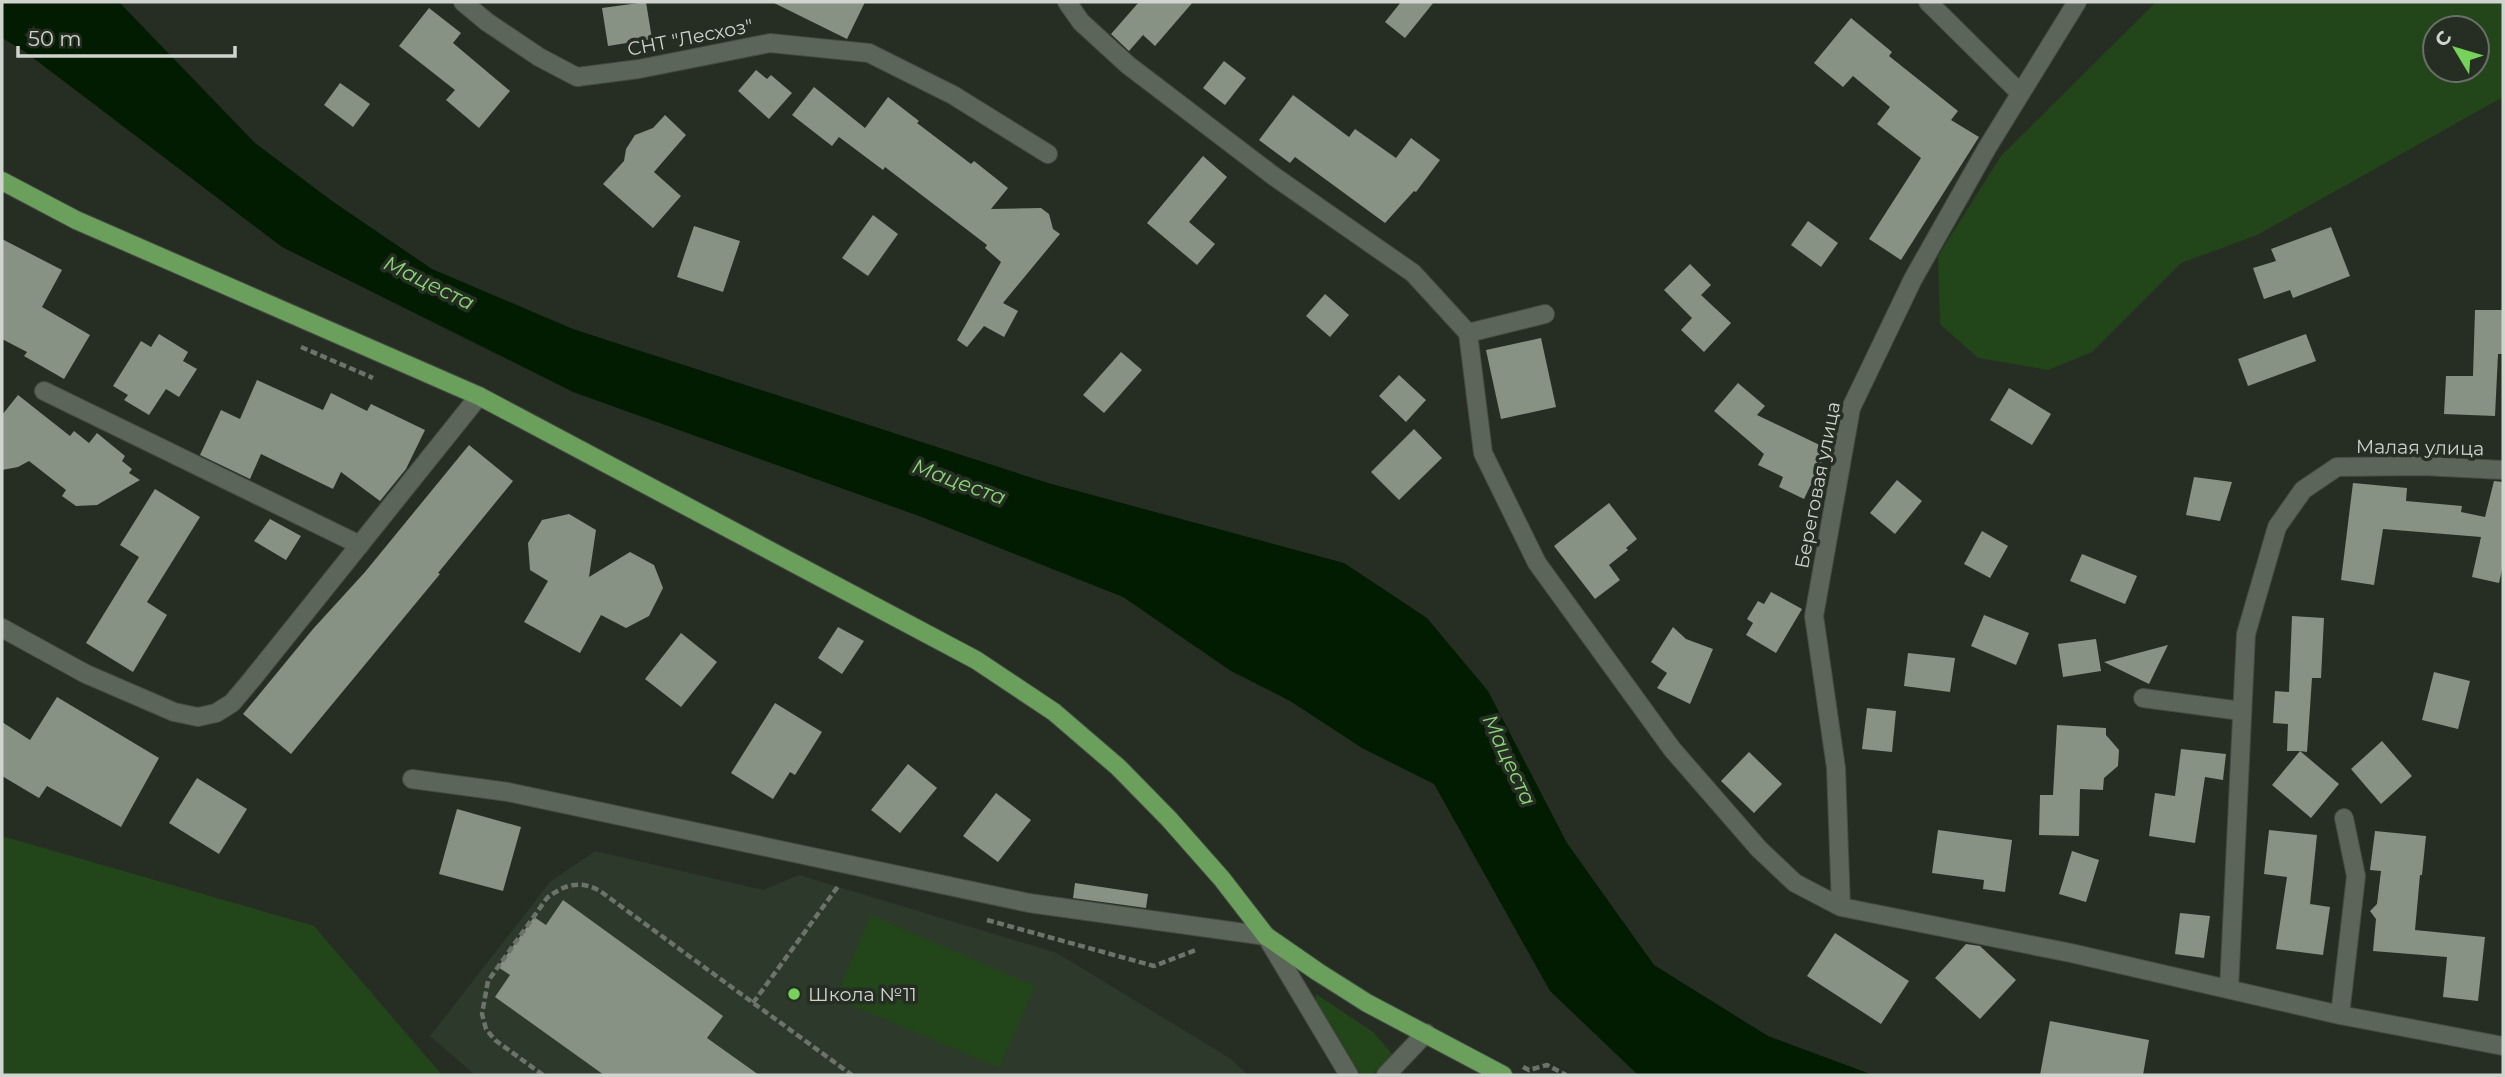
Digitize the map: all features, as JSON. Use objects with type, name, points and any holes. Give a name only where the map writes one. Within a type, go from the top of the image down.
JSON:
[{"type":"main road","points":[[2,181],[76,220],[479,396],[976,660],[1054,712],[1118,767],[1222,879],[1266,936],[1367,1003],[1426,1033],[1494,1073]]},
{"type":"street","name":"СНТ \"Лесхоз\"","points":[[463,2],[487,22],[539,57],[577,76],[639,69],[770,43],[869,53],[953,95],[1048,154]]},
{"type":"street","points":[[1068,2],[1081,22],[1128,65],[1275,177],[1413,272],[1468,333],[1483,453],[1537,563],[1672,749],[1759,849],[1795,883],[1841,907],[2071,953],[2340,1015],[2503,1046]]},
{"type":"street","points":[[1927,2],[2020,93]]},
{"type":"street","name":"Береговая улица","points":[[1841,907],[1836,768],[1814,616],[1851,408],[1913,279],[2020,93],[2077,2]]},
{"type":"street","points":[[1468,333],[1545,314]]},
{"type":"street","points":[[44,391],[360,545]]},
{"type":"street","points":[[2,628],[86,674],[174,712],[198,717],[216,713],[239,695],[479,396]]},
{"type":"street","name":"Малая улица","points":[[2241,711],[2246,634],[2277,527],[2303,490],[2337,467],[2423,466],[2503,470]]},
{"type":"street","points":[[2143,698],[2241,711],[2229,989]]},
{"type":"street","points":[[412,779],[508,792],[1029,903],[1266,936],[1349,1075]]},
{"type":"street","points":[[2340,1015],[2356,876],[2344,818]]},
{"type":"street","points":[[1386,1075],[1426,1033]]},
{"type":"path","points":[[295,344],[381,382]]},
{"type":"path","points":[[753,1003],[842,881]]},
{"type":"path","points":[[543,1075],[495,1040],[486,1029],[482,1014],[488,981],[547,898],[559,888],[583,883],[600,891],[852,1075]]},
{"type":"path","points":[[1520,1064],[1529,1070],[1547,1065],[1566,1075]]},
{"type":"shaded area","name":"Школа №11","points":[[595,851],[763,890],[799,875],[1057,953],[1231,1059],[1248,1075],[475,1075],[430,1036],[550,882]]},
{"type":"green space","points":[[2156,2],[2503,2],[2503,97],[2257,235],[2181,263],[2092,352],[2048,370],[1978,358],[1940,324],[1938,256],[2001,156]]},
{"type":"green space","points":[[2,836],[314,926],[442,1075],[2,1075]]},
{"type":"green space","points":[[871,915],[1035,986],[999,1068],[835,998]]},
{"type":"green space","points":[[1316,994],[1373,1032],[1393,1055],[1392,1061],[1370,1075],[1360,1073],[1316,1001]]},
{"type":"water","name":"Мацеста","points":[[2,2],[119,2],[255,143],[332,201],[432,269],[573,329],[1048,483],[1344,563],[1427,618],[1488,691],[1567,843],[1654,965],[1768,1036],[1873,1075],[1638,1075],[1550,991],[1434,784],[1362,748],[1290,701],[1231,671],[1123,597],[919,516],[573,392],[282,247],[24,51],[2,38]]},
{"type":"building","points":[[646,2],[652,39],[608,46],[602,8]]},
{"type":"building","points":[[772,2],[865,2],[847,39]]},
{"type":"building","points":[[1139,2],[1193,2],[1155,46],[1143,35],[1129,51],[1111,34]]},
{"type":"building","points":[[1401,2],[1434,2],[1405,38],[1385,22]]},
{"type":"building","points":[[429,8],[461,33],[453,43],[510,91],[479,128],[446,100],[455,90],[399,46]]},
{"type":"building","points":[[1851,18],[1892,52],[1889,56],[1958,111],[1951,120],[1979,137],[1901,260],[1869,239],[1921,158],[1877,124],[1890,107],[1853,76],[1843,87],[1814,63]]},
{"type":"building","points":[[1224,61],[1246,78],[1225,105],[1203,88]]},
{"type":"building","points":[[756,70],[767,79],[771,75],[792,93],[769,119],[738,91]]},
{"type":"building","points":[[340,83],[370,104],[353,127],[324,105]]},
{"type":"building","points":[[814,87],[865,128],[888,97],[971,164],[974,161],[1008,188],[991,209],[1041,208],[1049,214],[1053,229],[1060,234],[1003,303],[1018,311],[1004,337],[984,326],[967,347],[957,340],[1001,262],[985,248],[987,245],[885,167],[883,170],[839,137],[832,146],[792,115]]},
{"type":"building","points":[[1293,95],[1349,137],[1355,129],[1396,158],[1411,138],[1440,160],[1416,192],[1414,191],[1385,223],[1295,157],[1290,163],[1259,140]]},
{"type":"building","points":[[665,115],[686,135],[654,172],[681,196],[653,228],[603,184],[624,161],[626,149],[635,135],[653,128]]},
{"type":"building","points":[[1203,156],[1227,177],[1189,222],[1215,244],[1197,265],[1147,223]]},
{"type":"building","points":[[873,215],[898,234],[868,276],[842,258]]},
{"type":"building","points":[[1808,221],[1838,243],[1821,267],[1791,245]]},
{"type":"building","points":[[694,226],[740,241],[723,292],[677,277]]},
{"type":"building","points":[[2331,227],[2350,276],[2293,298],[2290,290],[2264,299],[2253,268],[2276,261],[2271,249]]},
{"type":"building","points":[[2,239],[62,270],[42,307],[90,335],[64,379],[24,356],[27,352],[2,339]]},
{"type":"building","points":[[1690,264],[1711,285],[1701,295],[1731,323],[1704,352],[1681,330],[1692,318],[1664,290]]},
{"type":"building","points":[[1325,294],[1349,315],[1330,337],[1306,316]]},
{"type":"building","points":[[2475,310],[2503,310],[2503,354],[2498,354],[2495,416],[2444,414],[2446,376],[2473,376]]},
{"type":"building","points":[[159,334],[188,352],[183,361],[197,369],[179,397],[166,389],[149,415],[124,400],[128,395],[113,386],[141,341],[151,347]]},
{"type":"building","points":[[2306,334],[2316,361],[2248,386],[2238,359]]},
{"type":"building","points":[[1541,338],[1556,407],[1501,419],[1486,350]]},
{"type":"building","points":[[1121,352],[1142,370],[1104,413],[1083,395]]},
{"type":"building","points":[[1399,375],[1426,400],[1406,422],[1379,396]]},
{"type":"building","points":[[257,380],[323,410],[331,393],[367,411],[371,404],[425,430],[406,469],[380,501],[341,472],[333,489],[261,454],[250,479],[200,455],[221,410],[240,419]]},
{"type":"building","points":[[1738,383],[1765,406],[1757,415],[1828,449],[1804,499],[1779,487],[1783,477],[1758,465],[1764,454],[1714,411]]},
{"type":"building","points":[[2009,388],[2051,414],[2032,445],[1990,420]]},
{"type":"building","points":[[18,395],[70,436],[74,431],[89,443],[97,433],[125,456],[122,461],[132,469],[129,473],[140,480],[97,505],[76,506],[62,496],[66,490],[29,461],[18,467],[2,470],[2,415]]},
{"type":"building","points":[[1414,429],[1442,458],[1399,500],[1371,472]]},
{"type":"building","points":[[469,445],[513,481],[291,754],[243,714]]},
{"type":"building","points":[[2194,477],[2232,482],[2220,521],[2186,515]]},
{"type":"building","points":[[1897,480],[1922,501],[1895,534],[1870,513]]},
{"type":"building","points":[[2494,481],[2503,482],[2503,565],[2499,583],[2472,577],[2481,537],[2383,529],[2374,585],[2341,580],[2353,483],[2407,488],[2406,501],[2462,506],[2461,512],[2485,517]]},
{"type":"building","points":[[155,489],[200,517],[147,602],[167,615],[133,672],[86,643],[139,557],[120,545]]},
{"type":"building","points":[[1609,503],[1637,539],[1609,565],[1620,580],[1595,599],[1554,546]]},
{"type":"building","points":[[569,514],[596,530],[589,577],[630,552],[654,565],[663,588],[649,616],[626,628],[601,615],[580,653],[524,622],[548,581],[530,570],[528,543],[542,520]]},
{"type":"building","points":[[270,519],[301,536],[286,560],[254,541]]},
{"type":"building","points":[[1982,531],[2008,546],[1990,578],[1964,564]]},
{"type":"building","points":[[2082,554],[2137,576],[2125,604],[2070,581]]},
{"type":"building","points":[[1771,592],[1802,609],[1776,653],[1746,635],[1753,623],[1747,619],[1758,601],[1764,604]]},
{"type":"building","points":[[1984,615],[2029,633],[2016,665],[1971,646]]},
{"type":"building","points":[[2292,616],[2324,618],[2321,678],[2312,678],[2307,752],[2287,751],[2288,724],[2273,723],[2275,691],[2289,692]]},
{"type":"building","points":[[838,627],[864,641],[842,674],[818,658]]},
{"type":"building","points":[[1673,627],[1686,639],[1713,649],[1690,704],[1657,688],[1667,673],[1651,662]]},
{"type":"building","points":[[681,633],[717,662],[681,707],[645,679]]},
{"type":"building","points":[[2096,639],[2101,671],[2063,677],[2058,644]]},
{"type":"building","points":[[2168,645],[2149,684],[2104,662]]},
{"type":"building","points":[[1908,653],[1955,658],[1950,692],[1904,686]]},
{"type":"building","points":[[2434,672],[2470,681],[2458,729],[2422,720]]},
{"type":"building","points":[[57,697],[159,758],[121,827],[47,786],[39,798],[2,776],[2,722],[30,740]]},
{"type":"building","points":[[775,703],[822,732],[795,775],[790,772],[773,799],[731,773]]},
{"type":"building","points":[[1867,708],[1896,711],[1892,752],[1862,749]]},
{"type":"building","points":[[2057,725],[2106,728],[2106,735],[2119,750],[2118,766],[2104,778],[2103,790],[2080,789],[2079,836],[2039,835],[2040,795],[2053,795]]},
{"type":"building","points":[[2382,741],[2412,776],[2381,804],[2351,769]]},
{"type":"building","points":[[2181,749],[2226,754],[2223,780],[2205,777],[2195,843],[2149,836],[2155,793],[2175,796]]},
{"type":"building","points":[[2300,751],[2339,784],[2311,818],[2272,785]]},
{"type":"building","points":[[1749,752],[1782,784],[1754,813],[1721,781]]},
{"type":"building","points":[[908,764],[937,788],[900,833],[871,810]]},
{"type":"building","points":[[197,778],[247,809],[219,854],[169,823]]},
{"type":"building","points":[[996,793],[1031,820],[998,862],[963,836]]},
{"type":"building","points":[[457,809],[521,827],[503,891],[439,874]]},
{"type":"building","points":[[1938,830],[2012,840],[2005,892],[1983,889],[1984,880],[1932,873]]},
{"type":"building","points":[[2269,830],[2317,835],[2310,904],[2330,907],[2323,955],[2276,949],[2287,877],[2264,874]]},
{"type":"building","points":[[2375,831],[2426,836],[2415,930],[2485,937],[2478,1001],[2443,997],[2447,957],[2373,951],[2376,919],[2370,911],[2377,904],[2381,871],[2370,870]]},
{"type":"building","points":[[2072,851],[2099,860],[2086,902],[2059,894]]},
{"type":"building","points":[[1075,883],[1148,894],[1146,908],[1073,898]]},
{"type":"building","points":[[563,900],[723,1016],[707,1038],[759,1075],[604,1075],[495,997],[510,975],[498,967],[534,917],[546,925]]},
{"type":"building","points":[[2180,913],[2210,916],[2204,958],[2175,954]]},
{"type":"building","points":[[1835,933],[1909,981],[1881,1024],[1807,976]]},
{"type":"building","points":[[1966,944],[1980,946],[2016,980],[1980,1019],[1935,978]]},
{"type":"building","points":[[2050,1021],[2149,1040],[2143,1075],[2040,1075]]},
{"type":"place","name":"Школа №11","points":[[794,994]]}]
